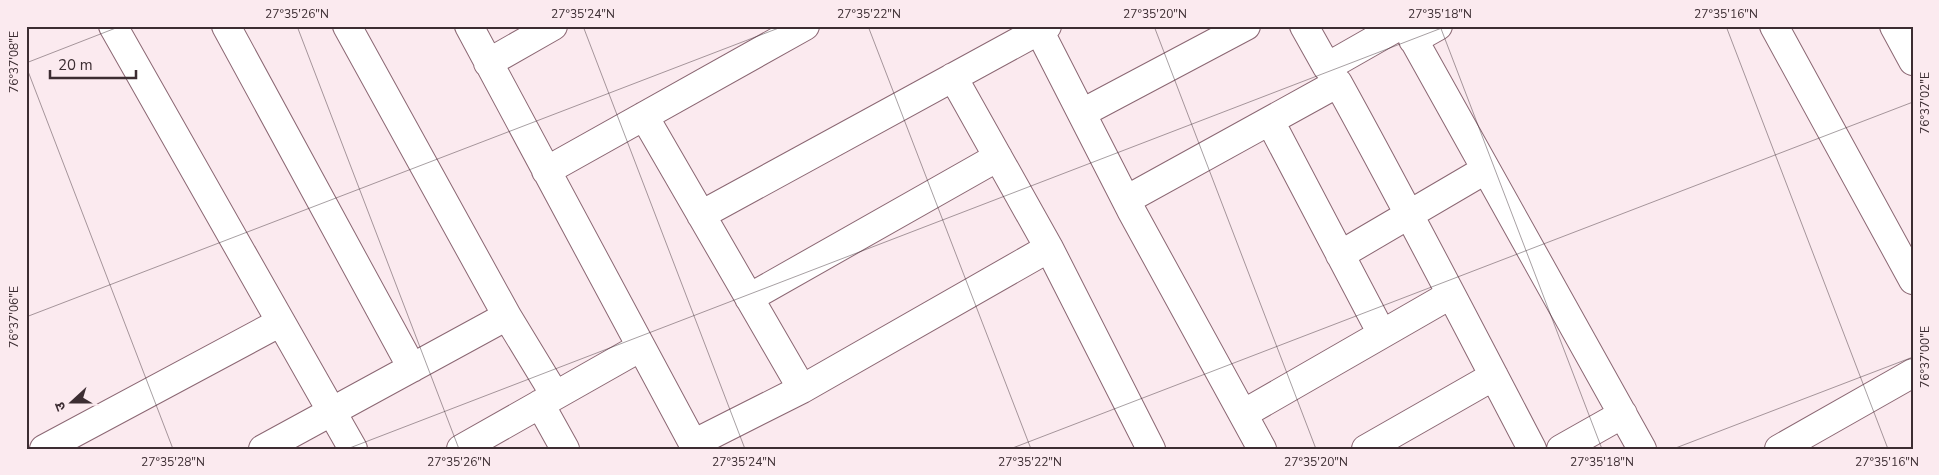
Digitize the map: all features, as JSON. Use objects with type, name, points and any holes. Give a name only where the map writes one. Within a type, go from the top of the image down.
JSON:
[{"type":"street","points":[[114,26],[353,449]]},
{"type":"street","points":[[226,26],[412,368]]},
{"type":"street","points":[[347,26],[507,316],[547,400],[564,449]]},
{"type":"street","points":[[468,26],[694,446],[802,390],[1049,248]]},
{"type":"street","points":[[488,63],[553,26]]},
{"type":"street","points":[[546,171],[805,26]]},
{"type":"street","points":[[1082,113],[1246,26]]},
{"type":"street","points":[[1304,26],[1327,67],[1406,31],[1438,26]]},
{"type":"street","points":[[1774,26],[1906,254],[1913,280]]},
{"type":"street","points":[[1894,26],[1913,61]]},
{"type":"street","points":[[701,214],[1043,28],[1082,113],[1126,200],[1262,449]]},
{"type":"street","points":[[1406,31],[1642,449]]},
{"type":"street","points":[[953,77],[1049,248],[1151,449]]},
{"type":"street","points":[[1126,200],[1338,83],[1410,214],[1450,295],[1532,449]]},
{"type":"street","points":[[644,116],[802,390]]},
{"type":"street","points":[[1270,121],[1382,334]]},
{"type":"street","points":[[749,298],[998,157]]},
{"type":"street","points":[[1340,255],[1485,170]]},
{"type":"street","points":[[1243,414],[1450,295]]},
{"type":"street","points":[[263,449],[507,316]]},
{"type":"street","points":[[44,449],[280,322]]},
{"type":"street","points":[[461,449],[641,347]]},
{"type":"street","points":[[1779,449],[1913,373]]},
{"type":"street","points":[[1366,449],[1494,376]]},
{"type":"street","points":[[1561,449],[1622,414]]}]
